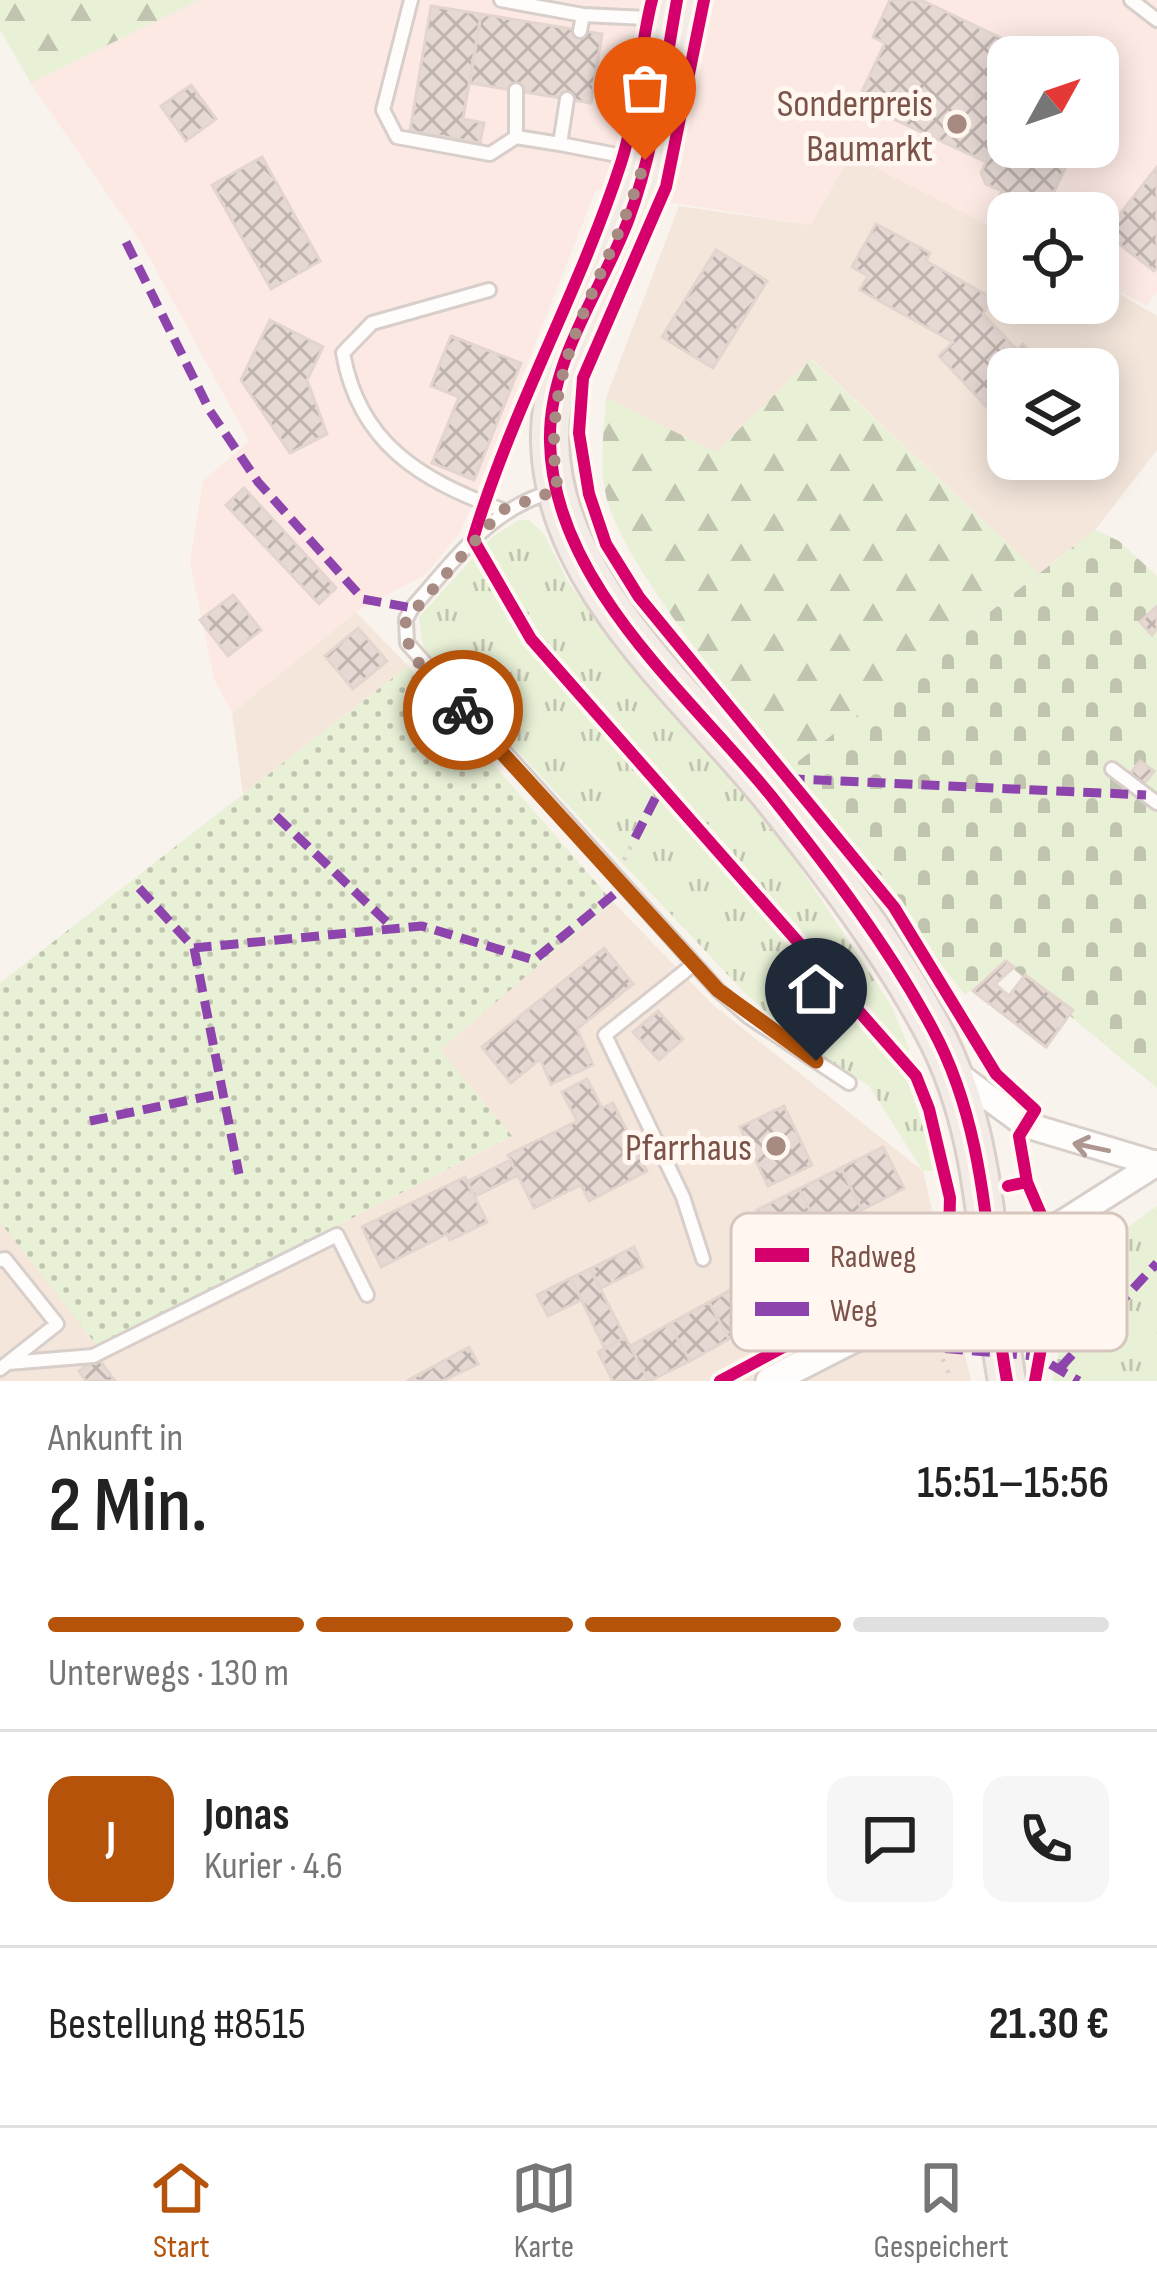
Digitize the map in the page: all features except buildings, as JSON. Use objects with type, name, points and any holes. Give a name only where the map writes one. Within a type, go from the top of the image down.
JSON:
[{"type":"main road","points":[[676,10],[628,220],[558,377],[550,444],[558,490],[586,562],[615,609],[852,903],[910,989],[952,1070],[973,1137],[986,1213]]},
{"type":"main road","points":[[1004,1351],[1007,1381]]},
{"type":"street","points":[[952,1070],[1026,1125],[1157,1163]]},
{"type":"street","points":[[1078,1213],[1157,1163]]},
{"type":"street","points":[[770,1381],[829,1351]]},
{"type":"lane","points":[[411,0],[383,110],[388,126],[411,141],[490,154],[516,137],[645,160]]},
{"type":"lane","points":[[501,0],[583,15],[676,10]]},
{"type":"lane","points":[[1131,0],[1157,20]]},
{"type":"lane","points":[[528,22],[531,5]]},
{"type":"lane","points":[[580,31],[583,15]]},
{"type":"lane","points":[[516,90],[516,137]]},
{"type":"lane","points":[[560,144],[567,99]]},
{"type":"lane","points":[[489,290],[372,323],[344,353],[351,395],[396,456],[448,491],[502,510]]},
{"type":"lane","points":[[558,490],[502,510],[412,608],[406,644],[694,964],[749,1017],[850,1083]]},
{"type":"lane","points":[[1112,769],[1157,803]]},
{"type":"lane","points":[[694,964],[605,1035],[683,1197],[703,1258]]},
{"type":"lane","points":[[4,1366],[93,1356],[338,1235],[367,1295]]},
{"type":"lane","points":[[0,1260],[5,1259],[57,1324],[4,1366]]},
{"type":"path","points":[[939,1351],[952,1381]]},
{"type":"shaded area","points":[[197,0],[1157,0],[1157,292],[1147,306],[1119,292],[1119,192],[987,192],[987,224],[851,155],[810,225],[596,190],[461,531],[426,574],[356,612],[232,713],[214,679],[190,561],[203,481],[249,441],[142,244],[29,81]]},
{"type":"shaded area","points":[[851,155],[987,224],[987,324],[1119,324],[1119,293],[1157,316],[1157,450],[1095,530],[1039,573],[812,359],[716,453],[606,398],[679,206],[810,225]]},
{"type":"shaded area","points":[[356,612],[408,666],[243,794],[232,713]]},
{"type":"shaded area","points":[[613,902],[712,1004],[923,1171],[933,1213],[731,1213],[731,1351],[964,1351],[971,1381],[0,1381],[0,1222],[99,1347],[511,1137],[439,1050]]},
{"type":"green space","points":[[0,0],[199,0],[31,83],[0,30]]},
{"type":"green space","points":[[811,359],[1039,573],[791,767],[691,642],[623,538],[606,495],[603,439],[606,398],[716,452]]},
{"type":"green space","points":[[519,520],[529,520],[544,534],[567,580],[614,646],[663,694],[764,813],[891,1005],[909,1048],[906,1076],[938,1171],[923,1171],[869,1086],[794,1038],[743,991],[424,652],[419,617],[492,537]]},
{"type":"green space","points":[[1095,530],[1119,541],[1157,576],[1157,1088],[1005,962],[965,995],[766,737],[791,767]]},
{"type":"green space","points":[[408,666],[613,902],[440,1050],[512,1136],[99,1348],[0,1222],[0,983]]},
{"type":"green space","points":[[1157,1206],[1157,1381],[1052,1381],[1059,1351],[1127,1351],[1127,1228]]},
{"type":"marked path","points":[[126,242],[210,411],[258,482],[363,599],[412,608]]},
{"type":"marked path","points":[[788,784],[796,779],[1146,795]]},
{"type":"marked path","points":[[635,838],[663,783]]},
{"type":"marked path","points":[[276,816],[394,929]]},
{"type":"marked path","points":[[139,888],[194,948],[422,926],[534,960],[623,887]]},
{"type":"marked path","points":[[194,948],[239,1174]]},
{"type":"marked path","points":[[90,1121],[223,1093]]},
{"type":"marked path","points":[[1127,1295],[1157,1263]]},
{"type":"marked path","points":[[975,1351],[1036,1356],[1079,1381]]},
{"type":"marked path","points":[[1060,1368],[1076,1351]]},
{"type":"cycle path","points":[[652,0],[621,163],[473,539],[531,639],[916,1076],[929,1109],[950,1213]]},
{"type":"cycle path","points":[[677,0],[637,195],[557,384],[550,442],[557,494],[574,543],[631,635],[772,797],[877,938],[915,998],[952,1070],[966,1113],[985,1213]]},
{"type":"cycle path","points":[[704,0],[666,187],[583,378],[579,433],[589,494],[606,544],[639,597],[894,907],[996,1074],[1035,1110],[1019,1136],[1027,1182]]},
{"type":"cycle path","points":[[1008,1186],[1027,1182],[1040,1213]]},
{"type":"cycle path","points":[[720,1381],[776,1351]]},
{"type":"cycle path","points":[[1002,1351],[1007,1381]]},
{"type":"cycle path","points":[[1035,1381],[1040,1351]]},
{"type":"way so far","points":[[463,710],[406,644],[406,620],[502,510],[558,490],[550,444],[558,377],[628,220],[645,160]]},
{"type":"place","name":"Sonderpreis Baumarkt","points":[[957,124]]},
{"type":"place","name":"Pfarrhaus","points":[[776,1146]]},
{"type":"route","points":[[463,710],[718,990],[749,1017],[816,1061]]}]
